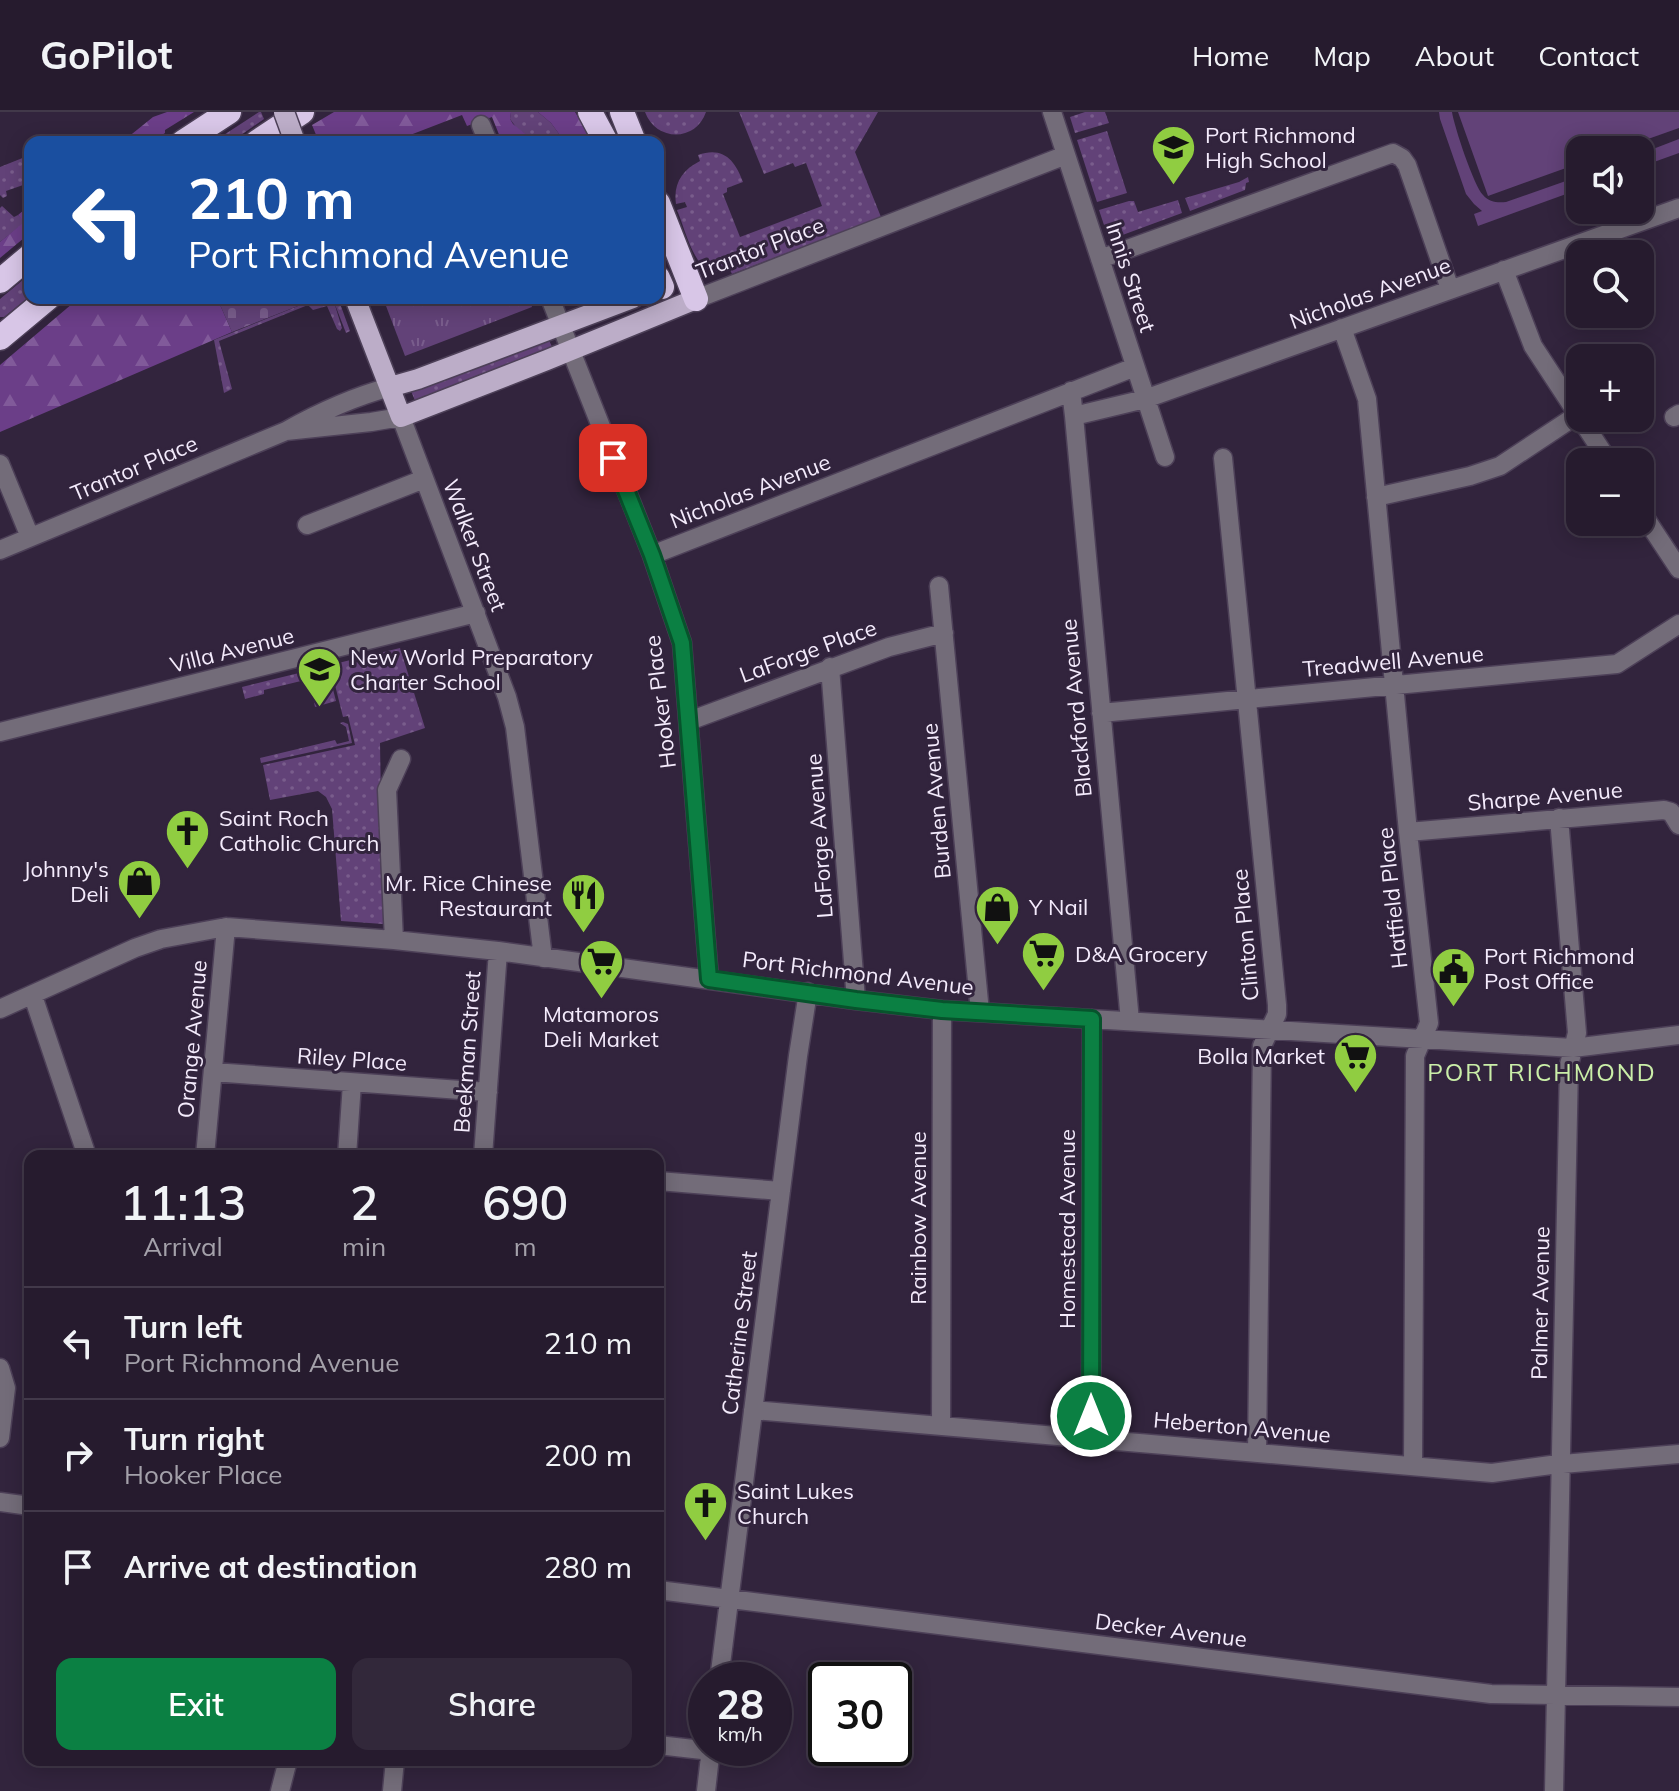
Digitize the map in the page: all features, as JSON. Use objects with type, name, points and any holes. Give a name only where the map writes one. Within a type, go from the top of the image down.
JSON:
[{"type":"highway","points":[[266,136],[302,112]]},
{"type":"highway","points":[[590,112],[603,136]]},
{"type":"highway","points":[[622,112],[632,136]]},
{"type":"highway","points":[[192,136],[226,113]]},
{"type":"highway","points":[[664,218],[696,299]]},
{"type":"highway","points":[[0,281],[24,261]]},
{"type":"highway","points":[[0,338],[41,304]]},
{"type":"main road","points":[[284,112],[293,136]]},
{"type":"main road","name":"Trantor Place","points":[[664,291],[696,299]]},
{"type":"main road","name":"Walker Street","points":[[357,304],[401,417]]},
{"type":"main road","name":"Trantor Place","points":[[390,387],[617,304]]},
{"type":"main road","name":"Trantor Place","points":[[401,417],[571,350],[642,304]]},
{"type":"street","name":"Innis Street","points":[[1052,112],[1165,457]]},
{"type":"street","points":[[1100,259],[1389,153],[1397,154],[1407,165],[1450,289]]},
{"type":"street","name":"Trantor Place","points":[[696,299],[1066,155]]},
{"type":"street","name":"Nicholas Avenue","points":[[1074,416],[1145,399],[1679,208]]},
{"type":"street","points":[[1504,270],[1533,346],[1566,398]]},
{"type":"street","name":"Hooker Place","points":[[552,304],[652,555],[682,643],[709,979]]},
{"type":"street","name":"Hatfield Place","points":[[1342,328],[1367,399],[1429,1023],[1415,1056],[1413,1465]]},
{"type":"street","name":"Nicholas Avenue","points":[[652,555],[1135,367]]},
{"type":"street","name":"Trantor Place","points":[[0,550],[286,431],[360,395],[390,387]]},
{"type":"street","name":"Blackford Avenue","points":[[1071,391],[1130,1021]]},
{"type":"street","name":"Trantor Place","points":[[286,431],[401,417]]},
{"type":"street","name":"Walker Street","points":[[401,417],[507,697],[515,727],[543,958]]},
{"type":"street","points":[[1376,497],[1470,476],[1500,466],[1566,422]]},
{"type":"street","name":"Clinton Place","points":[[1223,458],[1277,1005],[1277,1014],[1262,1046],[1257,1453]]},
{"type":"street","points":[[0,464],[30,537]]},
{"type":"street","points":[[307,525],[424,479]]},
{"type":"street","points":[[1654,531],[1679,569]]},
{"type":"street","name":"Burden Avenue","points":[[939,586],[980,1012]]},
{"type":"street","name":"Villa Avenue","points":[[0,732],[476,613]]},
{"type":"street","name":"Treadwell Avenue","points":[[1101,713],[1617,664],[1679,624]]},
{"type":"street","name":"LaForge Place","points":[[689,721],[830,667],[944,633]]},
{"type":"street","name":"LaForge Avenue","points":[[830,667],[856,1000]]},
{"type":"street","points":[[394,940],[387,790],[401,759]]},
{"type":"street","name":"Sharpe Avenue","points":[[1408,832],[1664,810],[1671,812],[1679,825]]},
{"type":"street","name":"Palmer Avenue","points":[[1554,1791],[1569,1065],[1577,1033],[1559,818]]},
{"type":"street","name":"Port Richmond Avenue","points":[[0,1009],[135,948],[161,939],[226,927],[498,951],[942,1010],[1573,1048],[1679,1035]]},
{"type":"street","name":"Orange Avenue","points":[[206,1150],[226,927]]},
{"type":"street","name":"Beekman Street","points":[[483,1150],[498,951]]},
{"type":"street","name":"Catherine Street","points":[[721,1662],[808,992]]},
{"type":"street","points":[[33,996],[85,1150]]},
{"type":"street","name":"Rainbow Avenue","points":[[941,1426],[942,1010]]},
{"type":"street","name":"Homestead Avenue","points":[[1091,1439],[1092,1019]]},
{"type":"street","name":"Riley Place","points":[[213,1072],[488,1092]]},
{"type":"street","points":[[347,1150],[352,1083]]},
{"type":"street","points":[[664,1181],[781,1191]]},
{"type":"street","points":[[0,1368],[6,1388],[0,1438]]},
{"type":"street","name":"Heberton Avenue","points":[[753,1410],[1492,1473],[1679,1454]]},
{"type":"street","points":[[0,1502],[24,1505]]},
{"type":"street","name":"Decker Avenue","points":[[664,1591],[1470,1691],[1556,1696],[1679,1697]]},
{"type":"street","points":[[664,1746],[688,1748]]},
{"type":"street","points":[[280,1791],[286,1766]]},
{"type":"street","points":[[392,1791],[394,1766]]},
{"type":"street","points":[[706,1791],[709,1766]]},
{"type":"green space","points":[[167,112],[194,112],[160,136],[129,136],[153,117]]},
{"type":"green space","points":[[261,112],[264,119],[240,136],[222,136]]},
{"type":"green space","points":[[334,112],[511,112],[513,124],[528,136],[500,136],[492,117],[467,126],[462,115],[408,136],[317,136],[312,125]]},
{"type":"green space","points":[[511,112],[538,112],[561,136],[528,136],[510,119]]},
{"type":"green space","points":[[538,112],[575,112],[589,136],[561,136]]},
{"type":"green space","points":[[645,112],[706,112],[694,129],[676,134],[658,129]]},
{"type":"green space","points":[[739,112],[878,112],[855,152],[881,217],[732,274],[730,270],[716,272],[705,268],[694,254],[677,210],[687,207],[685,202],[676,204],[675,197],[680,178],[700,161],[698,155],[721,154],[732,161],[740,174],[743,182],[727,188],[723,194],[740,237],[822,206],[806,163],[795,167],[793,163],[764,174]]},
{"type":"green space","points":[[1085,112],[1105,112],[1109,123],[1075,133],[1070,117]]},
{"type":"green space","points":[[1439,112],[1452,112],[1470,168],[1479,189],[1488,199],[1506,202],[1566,181],[1566,194],[1478,226],[1474,214],[1482,211],[1466,194]]},
{"type":"green space","points":[[1458,112],[1679,112],[1679,128],[1654,137],[1566,136],[1566,168],[1488,196]]},
{"type":"green space","points":[[1107,131],[1127,193],[1097,202],[1077,140]]},
{"type":"green space","points":[[1679,139],[1679,153],[1654,162],[1654,149]]},
{"type":"green space","points":[[24,157],[24,185],[6,191],[7,196],[3,198],[0,195],[0,167]]},
{"type":"green space","points":[[1248,177],[1245,190],[1190,211],[1185,198]]},
{"type":"green space","points":[[1178,200],[1182,213],[1109,240],[1099,210],[1134,201],[1138,212]]},
{"type":"green space","points":[[2,206],[14,217],[18,215],[24,223],[0,242]]},
{"type":"green space","points":[[24,222],[24,238],[0,258],[0,242]]},
{"type":"green space","points":[[24,279],[24,301],[4,317],[0,317],[0,299]]},
{"type":"green space","points":[[72,304],[220,304],[232,332],[0,432],[0,365]]},
{"type":"green space","points":[[220,304],[303,304],[232,332]]},
{"type":"green space","points":[[303,304],[335,304],[342,328],[340,331],[337,329],[327,306],[313,310],[308,305],[219,341],[232,389],[224,393],[214,340]]},
{"type":"green space","points":[[335,304],[340,304],[350,331],[346,333]]},
{"type":"green space","points":[[385,304],[531,304],[532,307],[405,356]]},
{"type":"green space","points":[[548,338],[553,349],[416,403],[411,391]]},
{"type":"green space","points":[[400,648],[425,728],[380,743],[383,924],[341,921],[332,809],[326,797],[318,791],[270,800],[263,765],[355,745],[348,716],[343,717],[330,665]]},
{"type":"green space","points":[[327,666],[336,701],[315,707],[307,671]]},
{"type":"green space","points":[[299,673],[301,681],[264,690],[264,694],[245,699],[242,687]]},
{"type":"green space","points":[[340,723],[348,724],[352,743],[261,763],[260,758],[335,740],[337,744],[349,741],[346,727]]},
{"type":"place","name":"Port Richmond High School","points":[[1174,187]]},
{"type":"place","name":"New World Preparatory Charter School","points":[[319,709]]},
{"type":"place","name":"Saint Roch Catholic Church","points":[[188,870]]},
{"type":"place","name":"Johnny's Deli","points":[[140,921]]},
{"type":"place","name":"Mr. Rice Chinese Restaurant","points":[[583,935]]},
{"type":"place","name":"Y Nail","points":[[998,946]]},
{"type":"place","name":"D&A Grocery","points":[[1044,993]]},
{"type":"place","name":"Matamoros Deli Market","points":[[601,1000]]},
{"type":"place","name":"Port Richmond Post Office","points":[[1453,1008]]},
{"type":"place","name":"Bolla Market","points":[[1356,1095]]},
{"type":"place","name":"Saint Lukes Church","points":[[706,1543]]},
{"type":"district","name":"PORT RICHMOND","points":[[1542,1072]]},
{"type":"route","points":[[613,458],[652,555],[682,643],[709,979],[942,1010],[1092,1019],[1091,1416]]}]
